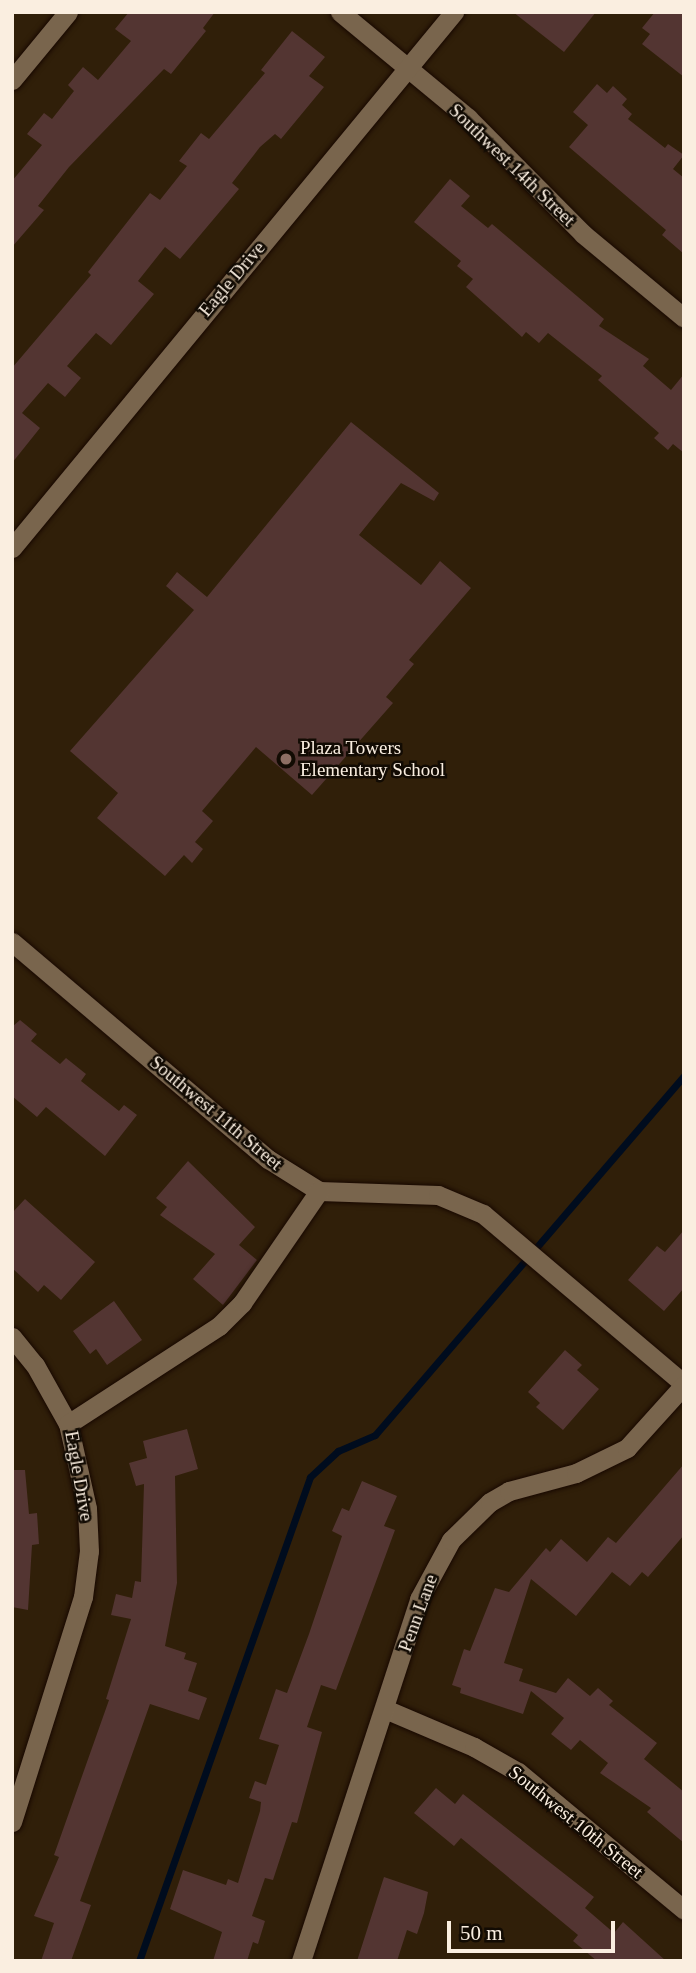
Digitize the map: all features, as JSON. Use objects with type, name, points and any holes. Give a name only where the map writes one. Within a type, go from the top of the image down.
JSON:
[{"type":"street","points":[[12,80],[68,12]]},
{"type":"street","name":"Southwest 14th Street","points":[[340,12],[499,147],[583,234],[684,318]]},
{"type":"street","name":"Eagle Drive","points":[[12,548],[454,12]]},
{"type":"street","name":"Southwest 11th Street","points":[[12,942],[268,1159],[318,1191]]},
{"type":"street","points":[[318,1191],[438,1195],[483,1214],[684,1385]]},
{"type":"street","name":"Eagle Drive","points":[[12,1822],[83,1597],[89,1551],[87,1508],[68,1424],[219,1326],[242,1303],[318,1191]]},
{"type":"street","points":[[12,1337],[41,1375],[68,1424]]},
{"type":"street","name":"Penn Lane","points":[[300,1961],[428,1577],[472,1517],[509,1491],[609,1460],[649,1426],[684,1385]]},
{"type":"street","name":"Southwest 10th Street","points":[[386,1709],[474,1747],[518,1772],[684,1910]]},
{"type":"building","points":[[129,12],[215,12],[203,28],[206,31],[171,74],[164,69],[69,167],[38,206],[44,210],[12,247],[12,181],[42,145],[27,134],[44,113],[52,119],[74,91],[68,85],[83,67],[98,80],[131,41],[115,29]]},
{"type":"building","points":[[513,12],[596,12],[564,52]]},
{"type":"building","points":[[655,12],[684,12],[684,77],[642,44],[650,34],[642,28]]},
{"type":"building","points":[[292,31],[325,57],[309,76],[324,87],[281,139],[275,134],[260,147],[232,183],[239,189],[180,259],[165,247],[138,281],[154,294],[111,345],[96,333],[67,366],[81,378],[65,397],[48,383],[22,413],[40,428],[12,463],[12,368],[91,275],[88,272],[150,193],[160,200],[187,166],[179,161],[201,133],[209,139],[265,73],[261,70]]},
{"type":"building","points":[[597,84],[607,93],[613,86],[627,99],[622,105],[632,114],[628,119],[665,148],[668,144],[684,155],[673,169],[684,178],[684,254],[662,235],[666,230],[569,147],[588,125],[573,112]]},
{"type":"building","points":[[450,179],[470,196],[461,206],[488,228],[492,224],[604,319],[599,326],[649,359],[643,366],[671,390],[684,374],[684,453],[673,444],[668,450],[654,438],[659,433],[598,380],[602,376],[548,333],[539,343],[526,332],[522,337],[466,287],[473,279],[457,266],[461,261],[414,222]]},
{"type":"building","points":[[351,422],[439,493],[434,501],[401,483],[359,535],[421,585],[440,561],[471,588],[409,660],[414,664],[386,697],[393,703],[312,795],[256,747],[202,811],[213,821],[195,842],[203,849],[192,863],[184,855],[165,876],[97,818],[118,793],[70,751],[194,610],[166,586],[177,572],[207,597]]},
{"type":"building","points":[[20,1020],[37,1034],[31,1041],[60,1064],[66,1058],[86,1074],[81,1081],[119,1111],[124,1105],[137,1115],[105,1156],[46,1107],[37,1117],[12,1096],[12,1027]]},
{"type":"building","points":[[188,1161],[255,1227],[239,1245],[257,1260],[223,1305],[193,1279],[215,1254],[160,1215],[167,1207],[156,1198]]},
{"type":"building","points":[[25,1199],[95,1262],[61,1300],[44,1285],[38,1292],[12,1268],[12,1213]]},
{"type":"building","points":[[684,1230],[684,1288],[664,1311],[628,1280],[657,1246],[665,1252]]},
{"type":"building","points":[[114,1301],[142,1340],[107,1365],[96,1349],[90,1354],[73,1331]]},
{"type":"building","points":[[565,1350],[582,1365],[577,1370],[599,1389],[563,1430],[536,1407],[540,1403],[528,1392]]},
{"type":"building","points":[[187,1429],[198,1469],[175,1476],[177,1583],[165,1646],[186,1653],[184,1659],[197,1663],[188,1691],[207,1698],[199,1720],[150,1704],[80,1901],[91,1905],[71,1961],[41,1961],[54,1923],[34,1916],[59,1857],[54,1855],[109,1700],[106,1699],[131,1619],[111,1615],[116,1594],[132,1598],[135,1581],[141,1582],[144,1484],[136,1486],[129,1463],[147,1458],[143,1441]]},
{"type":"building","points":[[684,1464],[684,1535],[648,1577],[642,1572],[630,1586],[612,1572],[576,1616],[531,1579],[504,1663],[523,1669],[519,1681],[556,1693],[568,1678],[590,1696],[598,1688],[613,1701],[609,1705],[657,1743],[644,1759],[684,1792],[684,1843],[647,1812],[651,1808],[600,1773],[608,1763],[580,1740],[571,1750],[551,1734],[564,1718],[531,1691],[523,1714],[460,1693],[461,1688],[452,1685],[464,1649],[470,1651],[495,1588],[509,1592],[546,1548],[550,1552],[561,1539],[587,1562],[608,1537],[616,1543]]},
{"type":"building","points":[[12,1470],[25,1470],[29,1514],[37,1513],[39,1544],[32,1545],[28,1610],[12,1607]]},
{"type":"building","points":[[362,1481],[397,1496],[384,1526],[395,1530],[336,1690],[321,1685],[307,1727],[322,1732],[297,1823],[292,1822],[273,1880],[265,1878],[252,1916],[265,1921],[258,1944],[253,1942],[247,1961],[213,1961],[222,1932],[170,1909],[183,1870],[226,1885],[228,1879],[238,1883],[260,1811],[261,1802],[249,1798],[255,1781],[266,1785],[279,1745],[259,1739],[276,1689],[287,1693],[309,1634],[342,1536],[332,1531],[342,1508],[349,1511]]},
{"type":"building","points":[[436,1788],[455,1804],[463,1794],[594,1897],[585,1908],[614,1933],[623,1922],[666,1961],[597,1961],[573,1941],[578,1935],[461,1838],[454,1846],[414,1813]]},
{"type":"building","points":[[384,1877],[428,1892],[424,1913],[417,1934],[407,1930],[397,1961],[357,1961]]},
{"type":"waterway","points":[[139,1961],[310,1477],[338,1451],[375,1435],[684,1076]]},
{"type":"place","name":"Plaza Towers Elementary School","points":[[286,759]]}]
